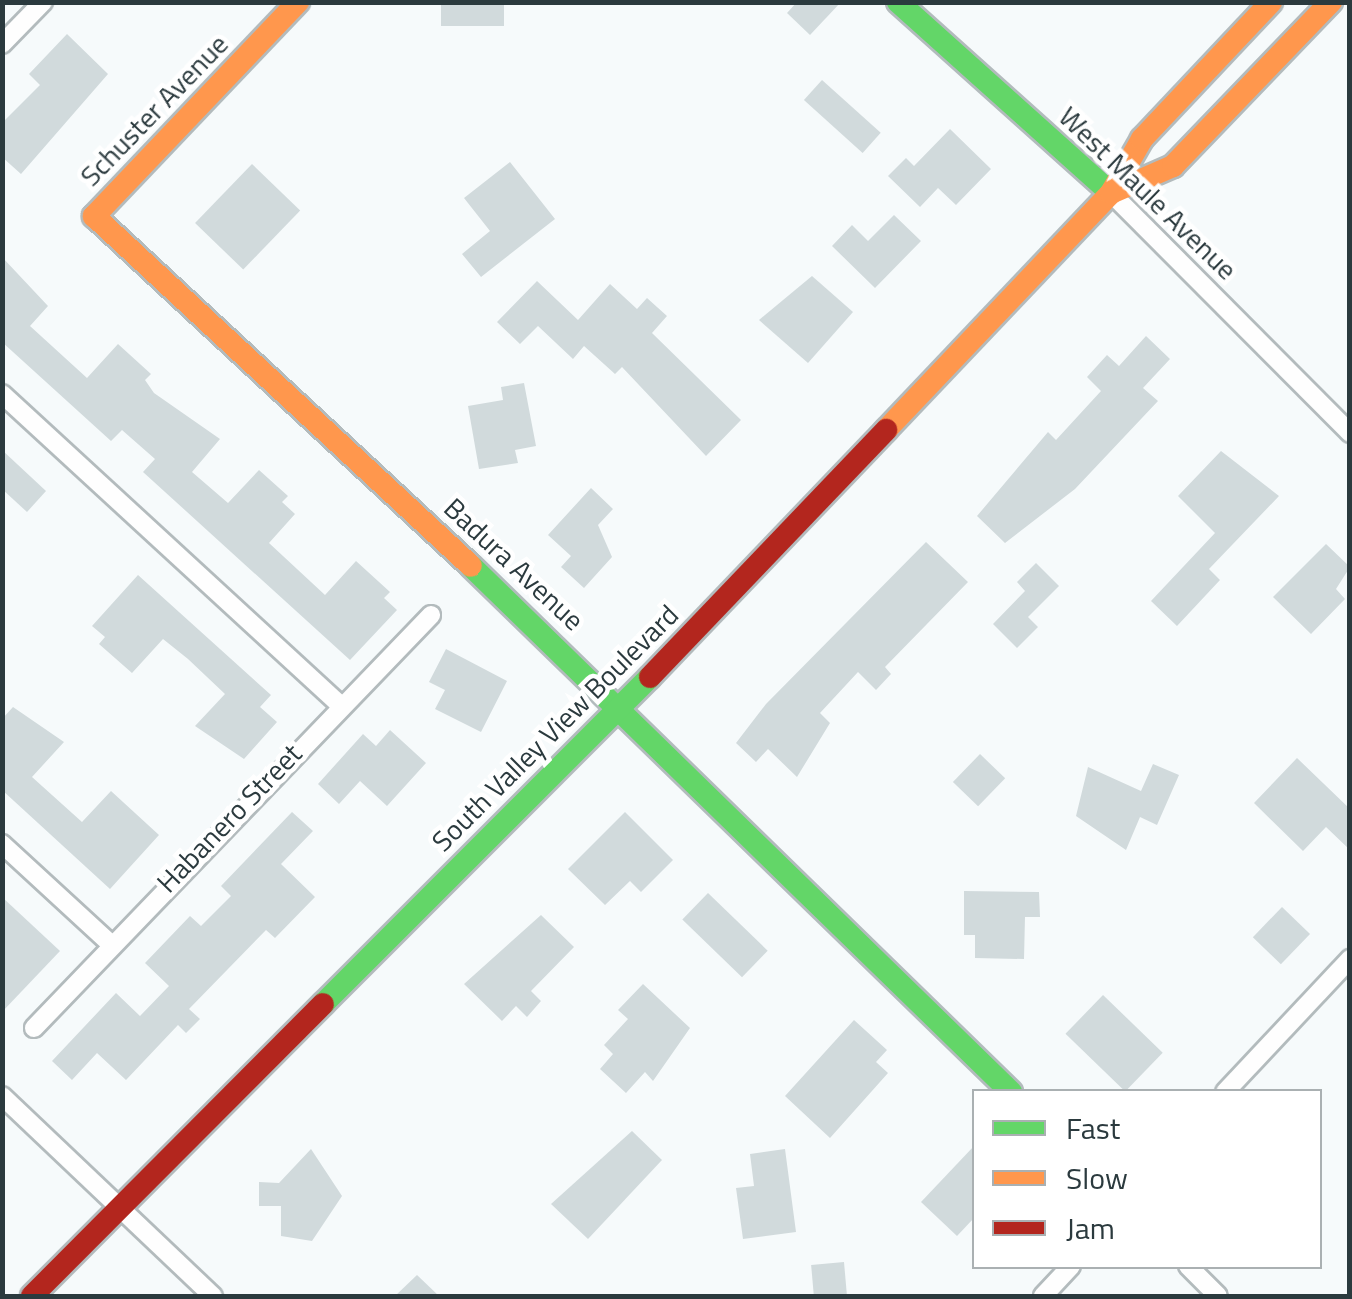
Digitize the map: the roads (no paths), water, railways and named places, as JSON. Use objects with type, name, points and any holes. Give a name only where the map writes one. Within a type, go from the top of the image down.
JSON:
[{"type":"main road","name":"Schuster Avenue","points":[[94,216],[298,2]]},
{"type":"main road","name":"West Maule Avenue","points":[[898,2],[1110,194]]},
{"type":"main road","name":"South Valley View Boulevard","points":[[32,1296],[620,704],[1110,194],[1142,138],[1271,2]]},
{"type":"main road","name":"South Valley View Boulevard","points":[[1110,194],[1173,166],[1331,2]]},
{"type":"main road","name":"Badura Avenue","points":[[94,216],[620,704],[1008,1089]]},
{"type":"street","points":[[2,44],[42,2]]},
{"type":"street","name":"West Maule Avenue","points":[[1110,194],[1350,433]]},
{"type":"street","points":[[2,394],[341,706]]},
{"type":"street","name":"Habanero Street","points":[[34,1028],[432,616]]},
{"type":"street","points":[[2,844],[112,945]]},
{"type":"street","points":[[1228,1089],[1350,959]]},
{"type":"street","points":[[2,1096],[213,1296]]},
{"type":"street","points":[[1042,1296],[1068,1269]]},
{"type":"street","points":[[1191,1269],[1218,1296]]}]
